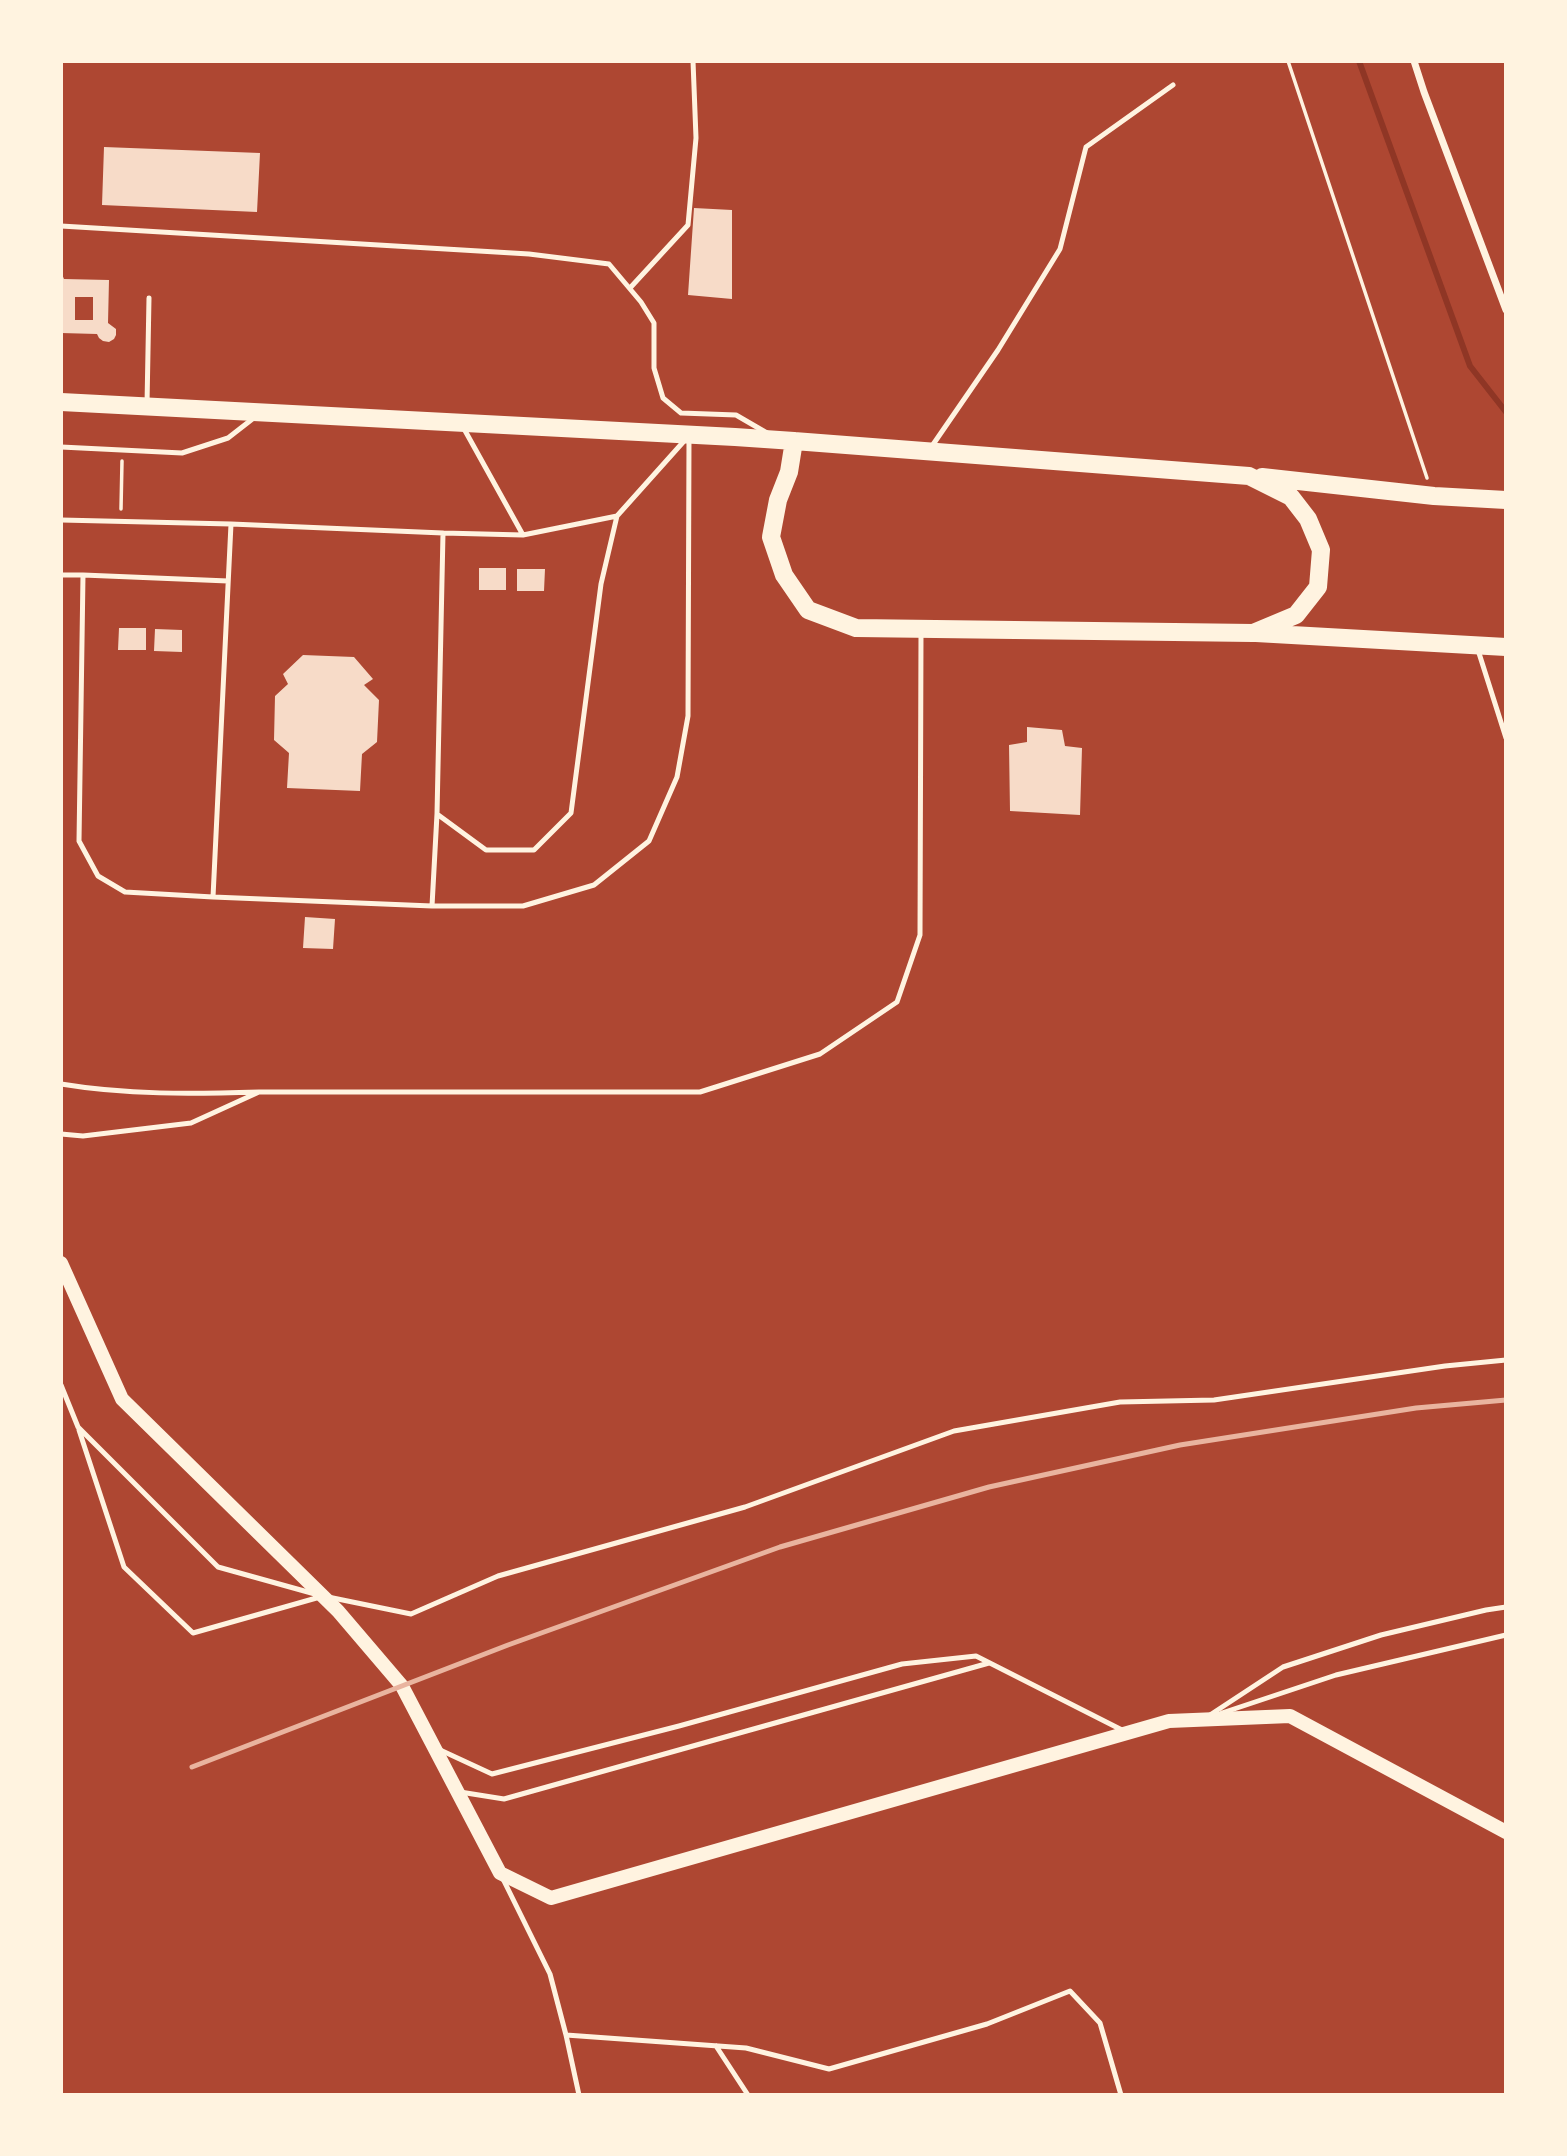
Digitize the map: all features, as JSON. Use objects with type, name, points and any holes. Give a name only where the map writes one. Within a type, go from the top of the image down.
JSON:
[{"type":"highway","points":[[61,402],[787,441],[1249,476],[1434,496],[1506,500]]},
{"type":"highway","points":[[787,441],[789,472],[778,500],[771,537],[784,575],[808,610],[856,628],[1253,633],[1506,646]]},
{"type":"highway","points":[[1249,476],[1292,497],[1308,519],[1321,550],[1318,587],[1296,615],[1253,633]]},
{"type":"main road","points":[[61,1263],[122,1399],[338,1611],[402,1686],[500,1872],[551,1898],[1168,1721],[1290,1716],[1506,1832]]},
{"type":"street","points":[[1414,61],[1506,310]]},
{"type":"lane","points":[[630,288],[688,225],[696,138],[694,61]]},
{"type":"lane","points":[[929,452],[998,350],[1060,248],[1086,147],[1173,85]]},
{"type":"lane","points":[[61,226],[529,254],[609,264],[630,288],[654,323],[654,368],[663,398],[681,413],[736,415],[787,441]]},
{"type":"lane","points":[[147,407],[149,298]]},
{"type":"lane","points":[[61,447],[182,453],[228,438],[260,413]]},
{"type":"lane","points":[[462,425],[523,535]]},
{"type":"lane","points":[[438,814],[486,850],[522,850],[534,849],[571,813],[601,584],[617,516],[689,435]]},
{"type":"lane","points":[[83,575],[79,841],[98,876],[125,892],[432,906],[523,906],[594,885],[649,841],[677,777],[688,716],[689,435]]},
{"type":"lane","points":[[61,520],[523,535],[617,516]]},
{"type":"lane","points":[[213,897],[231,524]]},
{"type":"lane","points":[[432,906],[438,814],[443,533]]},
{"type":"lane","points":[[61,575],[228,581]]},
{"type":"lane","points":[[61,1084],[104,1091],[181,1095],[259,1092],[700,1092],[820,1054],[897,1002],[920,935],[921,630]]},
{"type":"lane","points":[[1477,646],[1506,737]]},
{"type":"lane","points":[[61,1134],[83,1136],[191,1123],[259,1092]]},
{"type":"lane","points":[[78,1427],[218,1567],[323,1596],[411,1614],[498,1576],[745,1507],[954,1431],[1120,1402],[1214,1400],[1445,1366],[1506,1360]]},
{"type":"lane","points":[[61,1385],[78,1427],[124,1567],[193,1633],[323,1596]]},
{"type":"lane","points":[[1203,1720],[1283,1667],[1381,1635],[1486,1609],[1506,1607]]},
{"type":"lane","points":[[1203,1720],[1336,1675],[1506,1635]]},
{"type":"lane","points":[[433,1746],[492,1774],[902,1664],[976,1656],[1128,1733]]},
{"type":"lane","points":[[456,1791],[504,1799],[989,1663]]},
{"type":"lane","points":[[500,1872],[550,1974],[579,2095]]},
{"type":"lane","points":[[566,2035],[746,2048],[829,2069],[987,2024],[1070,1991],[1100,2023],[1121,2095]]},
{"type":"lane","points":[[716,2046],[748,2095]]},
{"type":"path","points":[[1288,61],[1434,496]]},
{"type":"path","points":[[120,522],[123,450]]},
{"type":"shaded area","points":[[61,61],[1506,61],[1506,2095],[61,2095]]},
{"type":"building","points":[[104,147],[260,153],[257,212],[102,205]]},
{"type":"building","points":[[694,208],[732,210],[732,299],[688,295]]},
{"type":"building","points":[[61,272],[64,279],[109,280],[108,323],[116,329],[114,339],[109,342],[103,341],[97,334],[61,333]],"holes":[[[75,297],[93,297],[93,320],[75,320]]]},
{"type":"building","points":[[479,568],[506,568],[506,590],[479,590]]},
{"type":"building","points":[[517,569],[545,569],[544,591],[517,591]]},
{"type":"building","points":[[119,628],[146,628],[146,650],[118,650]]},
{"type":"building","points":[[155,629],[182,630],[182,652],[154,651]]},
{"type":"building","points":[[303,655],[354,657],[373,679],[364,685],[379,700],[377,742],[362,754],[360,791],[287,788],[289,753],[274,740],[275,696],[288,684],[283,674]]},
{"type":"building","points":[[1027,727],[1062,730],[1065,746],[1082,748],[1080,815],[1010,811],[1009,745],[1027,742]]},
{"type":"building","points":[[305,917],[335,919],[333,949],[303,948]]},
{"type":"waterway","points":[[1359,61],[1470,366],[1506,412]]},
{"type":"railway","points":[[192,1767],[508,1645],[780,1547],[989,1487],[1180,1445],[1416,1408],[1506,1400]]}]
